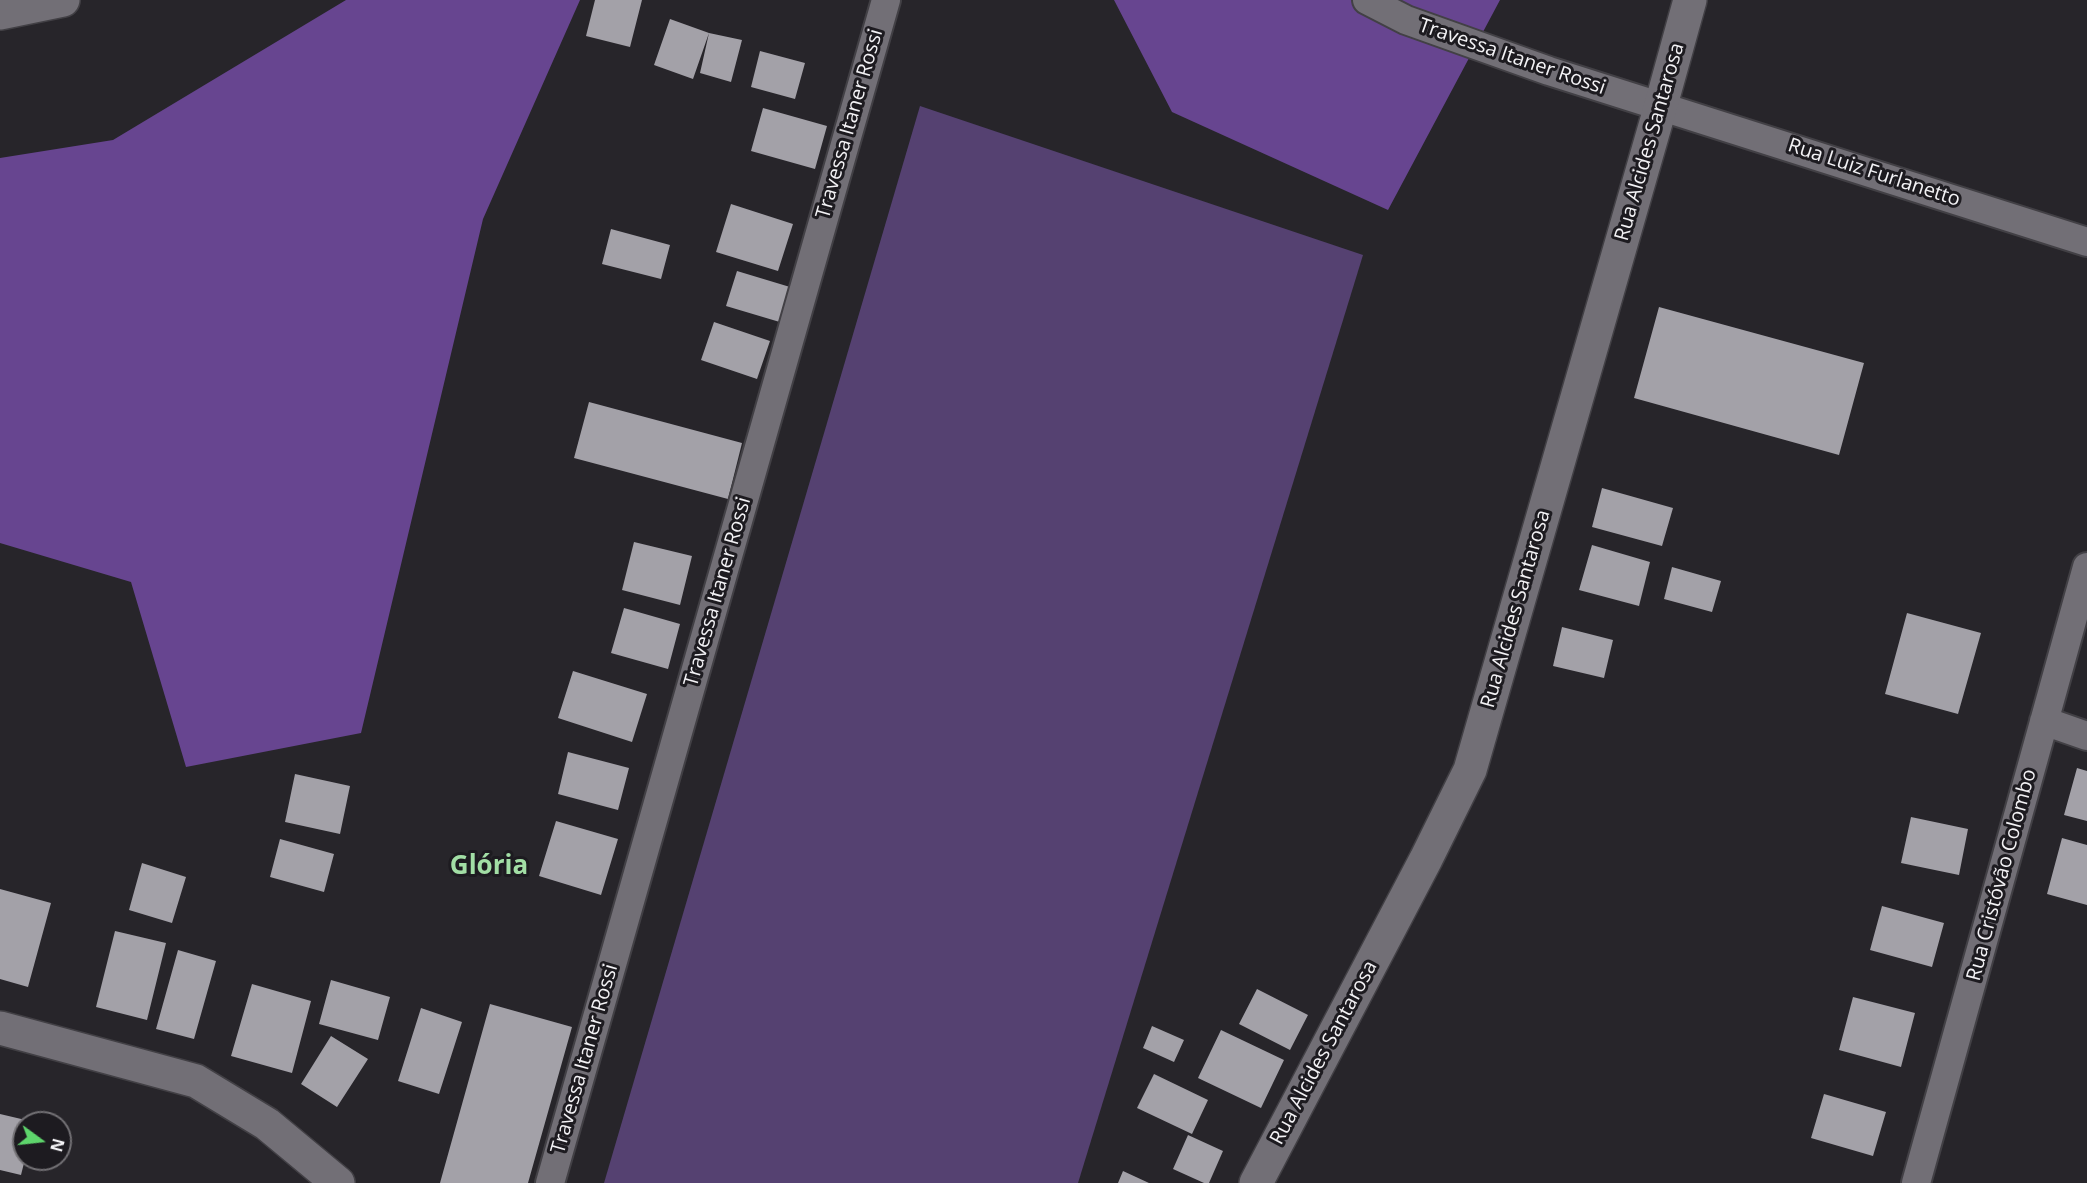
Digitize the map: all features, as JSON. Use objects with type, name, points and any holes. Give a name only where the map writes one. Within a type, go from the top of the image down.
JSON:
[{"type":"street","points":[[0,13],[63,0]]},
{"type":"street","name":"Travessa Itaner Rossi","points":[[550,1183],[886,0]]},
{"type":"street","name":"Travessa Itaner Rossi","points":[[1367,0],[1406,20],[1549,71],[1661,105]]},
{"type":"street","name":"Rua Alcides Santarosa","points":[[1256,1183],[1470,770],[1690,0]]},
{"type":"street","name":"Rua Luiz Furlanetto","points":[[1661,105],[2087,242]]},
{"type":"street","name":"Rua Cristóvão Colombo","points":[[1916,1183],[2087,567]]},
{"type":"street","points":[[2044,721],[2087,736]]},
{"type":"street","points":[[0,1028],[196,1081],[267,1124],[338,1183]]},
{"type":"shaded area","points":[[346,0],[580,0],[483,219],[361,733],[186,767],[131,582],[0,543],[0,158],[113,140]]},
{"type":"shaded area","points":[[1114,0],[1500,0],[1388,210],[1172,112]]},
{"type":"shaded area","points":[[920,106],[1363,255],[1078,1183],[604,1183]]},
{"type":"building","points":[[595,0],[642,0],[630,47],[586,36]]},
{"type":"building","points":[[670,19],[709,33],[693,79],[654,65]]},
{"type":"building","points":[[709,33],[742,40],[731,82],[700,73]]},
{"type":"building","points":[[760,51],[805,63],[795,99],[751,87]]},
{"type":"building","points":[[763,108],[827,126],[815,169],[751,151]]},
{"type":"building","points":[[731,204],[793,224],[778,271],[716,252]]},
{"type":"building","points":[[611,229],[670,245],[661,279],[602,264]]},
{"type":"building","points":[[737,271],[790,287],[783,323],[726,306]]},
{"type":"building","points":[[1659,307],[1864,363],[1839,455],[1634,398]]},
{"type":"building","points":[[714,322],[770,341],[757,379],[701,360]]},
{"type":"building","points":[[589,402],[742,443],[728,499],[574,458]]},
{"type":"building","points":[[1602,488],[1673,508],[1662,546],[1592,527]]},
{"type":"building","points":[[634,542],[692,556],[680,605],[622,590]]},
{"type":"building","points":[[1592,545],[1650,562],[1639,606],[1579,590]]},
{"type":"building","points":[[1672,567],[1721,581],[1712,612],[1664,599]]},
{"type":"building","points":[[624,608],[680,624],[668,669],[611,653]]},
{"type":"building","points":[[1907,613],[1981,633],[1958,714],[1885,694]]},
{"type":"building","points":[[1562,627],[1613,640],[1604,678],[1553,666]]},
{"type":"building","points":[[573,671],[647,694],[632,742],[558,718]]},
{"type":"building","points":[[568,752],[629,768],[618,810],[558,794]]},
{"type":"building","points":[[2077,768],[2087,771],[2087,821],[2064,815]]},
{"type":"building","points":[[295,774],[350,786],[340,834],[285,822]]},
{"type":"building","points":[[1911,817],[1968,829],[1959,875],[1901,863]]},
{"type":"building","points":[[556,821],[618,839],[601,895],[539,876]]},
{"type":"building","points":[[2062,838],[2087,845],[2087,905],[2047,894]]},
{"type":"building","points":[[280,839],[334,854],[324,892],[270,877]]},
{"type":"building","points":[[142,863],[186,877],[172,923],[129,910]]},
{"type":"building","points":[[0,889],[51,903],[28,987],[0,979]]},
{"type":"building","points":[[1882,906],[1944,923],[1932,967],[1870,950]]},
{"type":"building","points":[[115,931],[166,943],[147,1020],[96,1007]]},
{"type":"building","points":[[178,950],[216,961],[194,1039],[156,1029]]},
{"type":"building","points":[[331,980],[390,997],[378,1040],[319,1024]]},
{"type":"building","points":[[252,984],[311,1001],[292,1073],[231,1056]]},
{"type":"building","points":[[1257,989],[1308,1015],[1290,1050],[1239,1024]]},
{"type":"building","points":[[1853,997],[1915,1013],[1901,1067],[1839,1050]]},
{"type":"building","points":[[490,1004],[572,1027],[528,1183],[440,1183]]},
{"type":"building","points":[[421,1008],[462,1022],[439,1094],[398,1081]]},
{"type":"building","points":[[1152,1026],[1184,1040],[1174,1062],[1143,1048]]},
{"type":"building","points":[[1221,1030],[1284,1060],[1261,1108],[1198,1078]]},
{"type":"building","points":[[331,1036],[368,1059],[337,1107],[301,1084]]},
{"type":"building","points":[[1154,1074],[1208,1100],[1192,1134],[1137,1108]]},
{"type":"building","points":[[1824,1094],[1886,1112],[1873,1156],[1811,1138]]},
{"type":"building","points":[[0,1114],[12,1117],[12,1171],[22,1171],[21,1175],[0,1170]]},
{"type":"building","points":[[1188,1135],[1223,1151],[1209,1183],[1204,1183],[1173,1169]]},
{"type":"building","points":[[1123,1171],[1149,1183],[1118,1183]]},
{"type":"district","name":"Glória","points":[[489,867]]}]
